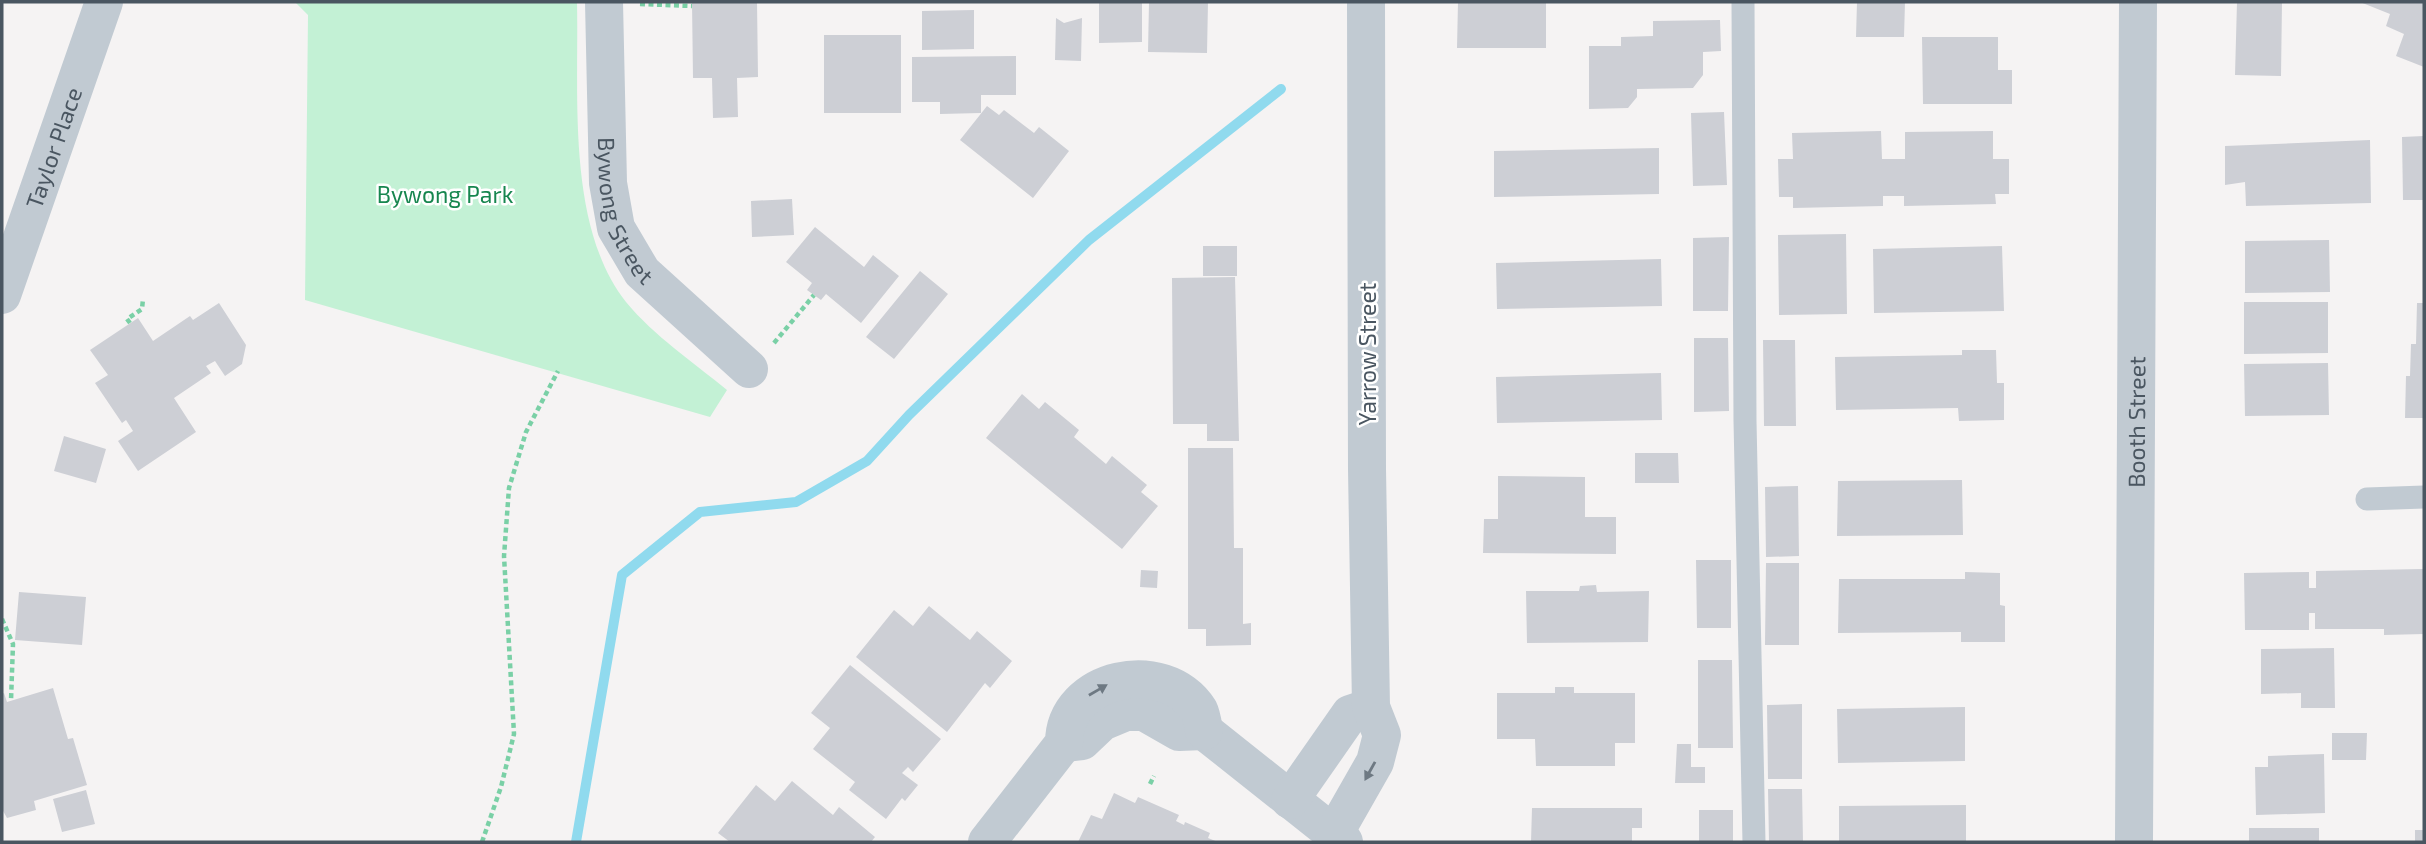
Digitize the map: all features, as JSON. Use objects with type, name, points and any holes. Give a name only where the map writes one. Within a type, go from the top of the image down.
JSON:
[{"type":"street","name":"Taylor Place","points":[[2,295],[104,2]]},
{"type":"street","name":"Bywong Street","points":[[604,2],[608,183],[616,228],[642,272],[749,369]]},
{"type":"street","name":"Yarrow Street","points":[[1339,838],[1376,762],[1382,735],[1371,707],[1367,469],[1366,2]]},
{"type":"street","name":"Booth Street","points":[[2134,842],[2138,2]]},
{"type":"street","points":[[1290,800],[1350,715],[1371,707]]},
{"type":"street","points":[[987,842],[1064,743],[1082,741],[1102,722],[1126,712],[1144,712],[1180,732],[1204,731],[1339,838]]},
{"type":"lane","points":[[1743,2],[1745,421],[1754,842]]},
{"type":"lane","points":[[2367,499],[2424,497]]},
{"type":"path","points":[[604,2],[692,6]]},
{"type":"path","points":[[749,369],[814,295]]},
{"type":"path","points":[[130,323],[127,319],[142,309],[143,299]]},
{"type":"path","points":[[482,842],[502,787],[514,734],[504,556],[509,488],[526,432],[558,371]]},
{"type":"path","points":[[2,619],[13,644],[11,701]]},
{"type":"path","points":[[1150,784],[1154,776]]},
{"type":"green space","name":"Bywong Park","points":[[295,2],[577,2],[580,158],[593,236],[607,271],[626,302],[661,337],[727,390],[710,417],[305,300],[308,15]]},
{"type":"building","points":[[692,2],[757,2],[758,77],[737,78],[738,117],[713,118],[712,78],[693,78]]},
{"type":"building","points":[[1099,2],[1142,2],[1142,42],[1099,43]]},
{"type":"building","points":[[1149,2],[1208,2],[1207,53],[1148,52]]},
{"type":"building","points":[[1458,2],[1546,2],[1546,48],[1457,48]]},
{"type":"building","points":[[1857,2],[1905,2],[1904,37],[1856,37]]},
{"type":"building","points":[[2237,2],[2282,2],[2281,76],[2235,75]]},
{"type":"building","points":[[2360,2],[2424,2],[2424,67],[2396,56],[2404,34],[2386,26],[2390,14]]},
{"type":"building","points":[[974,10],[974,49],[922,50],[922,11]]},
{"type":"building","points":[[1056,18],[1064,23],[1082,18],[1081,61],[1055,60]]},
{"type":"building","points":[[1720,20],[1721,51],[1703,52],[1703,75],[1693,88],[1637,89],[1637,97],[1628,108],[1589,109],[1589,46],[1621,46],[1621,37],[1653,36],[1653,21]]},
{"type":"building","points":[[824,35],[901,35],[901,113],[824,113]]},
{"type":"building","points":[[1922,37],[1998,37],[1998,70],[2012,70],[2012,104],[1923,104]]},
{"type":"building","points":[[1016,56],[1016,95],[981,95],[981,113],[940,114],[940,102],[912,102],[912,57]]},
{"type":"building","points":[[987,106],[999,115],[1004,110],[1034,133],[1039,127],[1069,151],[1033,198],[960,140]]},
{"type":"building","points":[[1724,112],[1727,185],[1693,186],[1691,113]]},
{"type":"building","points":[[1881,131],[1882,159],[1905,159],[1905,132],[1993,131],[1993,159],[2009,159],[2009,194],[1995,194],[1996,204],[1904,206],[1904,196],[1883,196],[1883,206],[1793,208],[1793,197],[1779,197],[1778,159],[1793,159],[1792,133]]},
{"type":"building","points":[[2424,136],[2424,200],[2403,200],[2402,137]]},
{"type":"building","points":[[2370,140],[2371,203],[2246,206],[2245,182],[2225,185],[2225,146]]},
{"type":"building","points":[[1659,148],[1659,194],[1494,197],[1494,151]]},
{"type":"building","points":[[792,199],[794,235],[752,237],[751,201]]},
{"type":"building","points":[[815,227],[864,267],[873,255],[899,276],[861,323],[826,294],[821,300],[807,290],[812,283],[786,262]]},
{"type":"building","points":[[1846,234],[1847,314],[1779,315],[1778,235]]},
{"type":"building","points":[[1729,237],[1728,311],[1693,311],[1693,238]]},
{"type":"building","points":[[2329,240],[2330,292],[2245,293],[2245,241]]},
{"type":"building","points":[[1203,246],[1237,246],[1237,276],[1203,276]]},
{"type":"building","points":[[2002,246],[2004,311],[1874,313],[1873,249]]},
{"type":"building","points":[[1661,259],[1662,306],[1497,309],[1496,263]]},
{"type":"building","points":[[920,271],[948,294],[894,359],[866,337]]},
{"type":"building","points":[[1235,277],[1239,441],[1207,441],[1207,424],[1173,424],[1172,278]]},
{"type":"building","points":[[2244,302],[2328,302],[2328,353],[2244,354]]},
{"type":"building","points":[[219,303],[246,345],[242,364],[225,376],[215,361],[206,366],[211,373],[174,398],[196,432],[138,471],[118,441],[133,431],[126,420],[122,423],[95,383],[108,375],[90,350],[138,318],[153,341],[190,316],[193,320]]},
{"type":"building","points":[[2417,303],[2424,303],[2424,418],[2405,418],[2406,376],[2410,376],[2411,344],[2416,344]]},
{"type":"building","points":[[1694,338],[1728,338],[1729,411],[1694,412]]},
{"type":"building","points":[[1763,340],[1795,340],[1796,426],[1764,426]]},
{"type":"building","points":[[1962,350],[1996,350],[1997,383],[2004,383],[2004,420],[1959,421],[1958,408],[1836,410],[1835,357],[1962,355]]},
{"type":"building","points":[[2328,363],[2329,415],[2245,416],[2244,364]]},
{"type":"building","points":[[1661,373],[1662,420],[1497,423],[1496,377]]},
{"type":"building","points":[[1022,394],[1039,409],[1045,402],[1079,430],[1074,437],[1106,464],[1112,456],[1147,485],[1141,492],[1158,506],[1122,549],[986,438]]},
{"type":"building","points":[[64,436],[106,449],[96,483],[54,471]]},
{"type":"building","points":[[1188,448],[1233,448],[1234,548],[1243,548],[1243,624],[1251,623],[1251,645],[1206,646],[1206,629],[1188,629]]},
{"type":"building","points":[[1635,453],[1678,453],[1679,483],[1635,483]]},
{"type":"building","points":[[1498,476],[1585,477],[1585,517],[1616,517],[1616,554],[1483,553],[1484,519],[1498,519]]},
{"type":"building","points":[[1962,480],[1963,535],[1837,536],[1838,481]]},
{"type":"building","points":[[1798,486],[1799,556],[1766,557],[1765,487]]},
{"type":"building","points":[[1696,560],[1731,560],[1731,628],[1697,628]]},
{"type":"building","points":[[1766,563],[1799,563],[1799,645],[1765,645]]},
{"type":"building","points":[[2423,569],[2424,634],[2384,635],[2384,629],[2315,629],[2315,613],[2309,613],[2309,630],[2245,630],[2244,573],[2309,572],[2309,588],[2316,588],[2316,571]]},
{"type":"building","points":[[1141,570],[1158,571],[1157,588],[1140,587]]},
{"type":"building","points":[[1965,572],[2000,573],[2000,605],[2005,606],[2005,642],[1961,642],[1961,632],[1838,633],[1839,579],[1965,579]]},
{"type":"building","points":[[1596,585],[1597,592],[1649,591],[1648,642],[1527,643],[1526,591],[1579,591],[1580,586]]},
{"type":"building","points":[[19,592],[86,597],[82,645],[15,640]]},
{"type":"building","points":[[929,606],[970,640],[977,631],[1012,661],[990,688],[985,683],[947,732],[856,657],[894,610],[913,626]]},
{"type":"building","points":[[2334,648],[2335,708],[2301,708],[2301,693],[2261,694],[2261,649]]},
{"type":"building","points":[[1698,660],[1732,660],[1733,748],[1698,748]]},
{"type":"building","points":[[850,665],[941,739],[913,772],[908,767],[902,773],[918,785],[905,801],[902,798],[886,819],[849,790],[855,782],[813,749],[830,728],[811,713]]},
{"type":"building","points":[[1555,687],[1574,687],[1574,693],[1635,693],[1635,743],[1615,743],[1615,766],[1536,766],[1535,739],[1497,739],[1497,693],[1555,693]]},
{"type":"building","points":[[53,688],[68,739],[73,738],[87,785],[34,801],[36,810],[7,818],[2,809],[2,694],[4,693],[7,702]]},
{"type":"building","points":[[1802,704],[1802,779],[1768,779],[1767,705]]},
{"type":"building","points":[[1965,707],[1965,761],[1838,763],[1837,709]]},
{"type":"building","points":[[2332,733],[2367,733],[2366,760],[2332,760]]},
{"type":"building","points":[[1677,744],[1691,744],[1691,767],[1705,767],[1705,783],[1675,783]]},
{"type":"building","points":[[2324,754],[2325,813],[2256,815],[2255,767],[2268,767],[2268,756]]},
{"type":"building","points":[[792,781],[833,815],[839,807],[875,837],[871,842],[730,842],[718,833],[756,785],[775,801]]},
{"type":"building","points":[[1768,789],[1802,789],[1803,842],[1769,842]]},
{"type":"building","points":[[86,790],[95,824],[62,832],[53,799]]},
{"type":"building","points":[[1114,793],[1135,803],[1138,797],[1179,815],[1176,821],[1210,833],[1208,838],[1218,842],[1078,842],[1091,815],[1102,819]]},
{"type":"building","points":[[1966,805],[1966,842],[1839,842],[1839,806]]},
{"type":"building","points":[[1532,808],[1642,808],[1642,828],[1632,828],[1632,842],[1531,842]]},
{"type":"building","points":[[1699,810],[1733,810],[1733,842],[1699,842]]},
{"type":"building","points":[[2249,828],[2319,828],[2319,842],[2249,842]]},
{"type":"building","points":[[2415,830],[2424,830],[2424,842],[2415,842]]},
{"type":"waterway","points":[[576,842],[622,575],[700,512],[796,502],[867,461],[909,415],[1089,240],[1281,89]]}]
